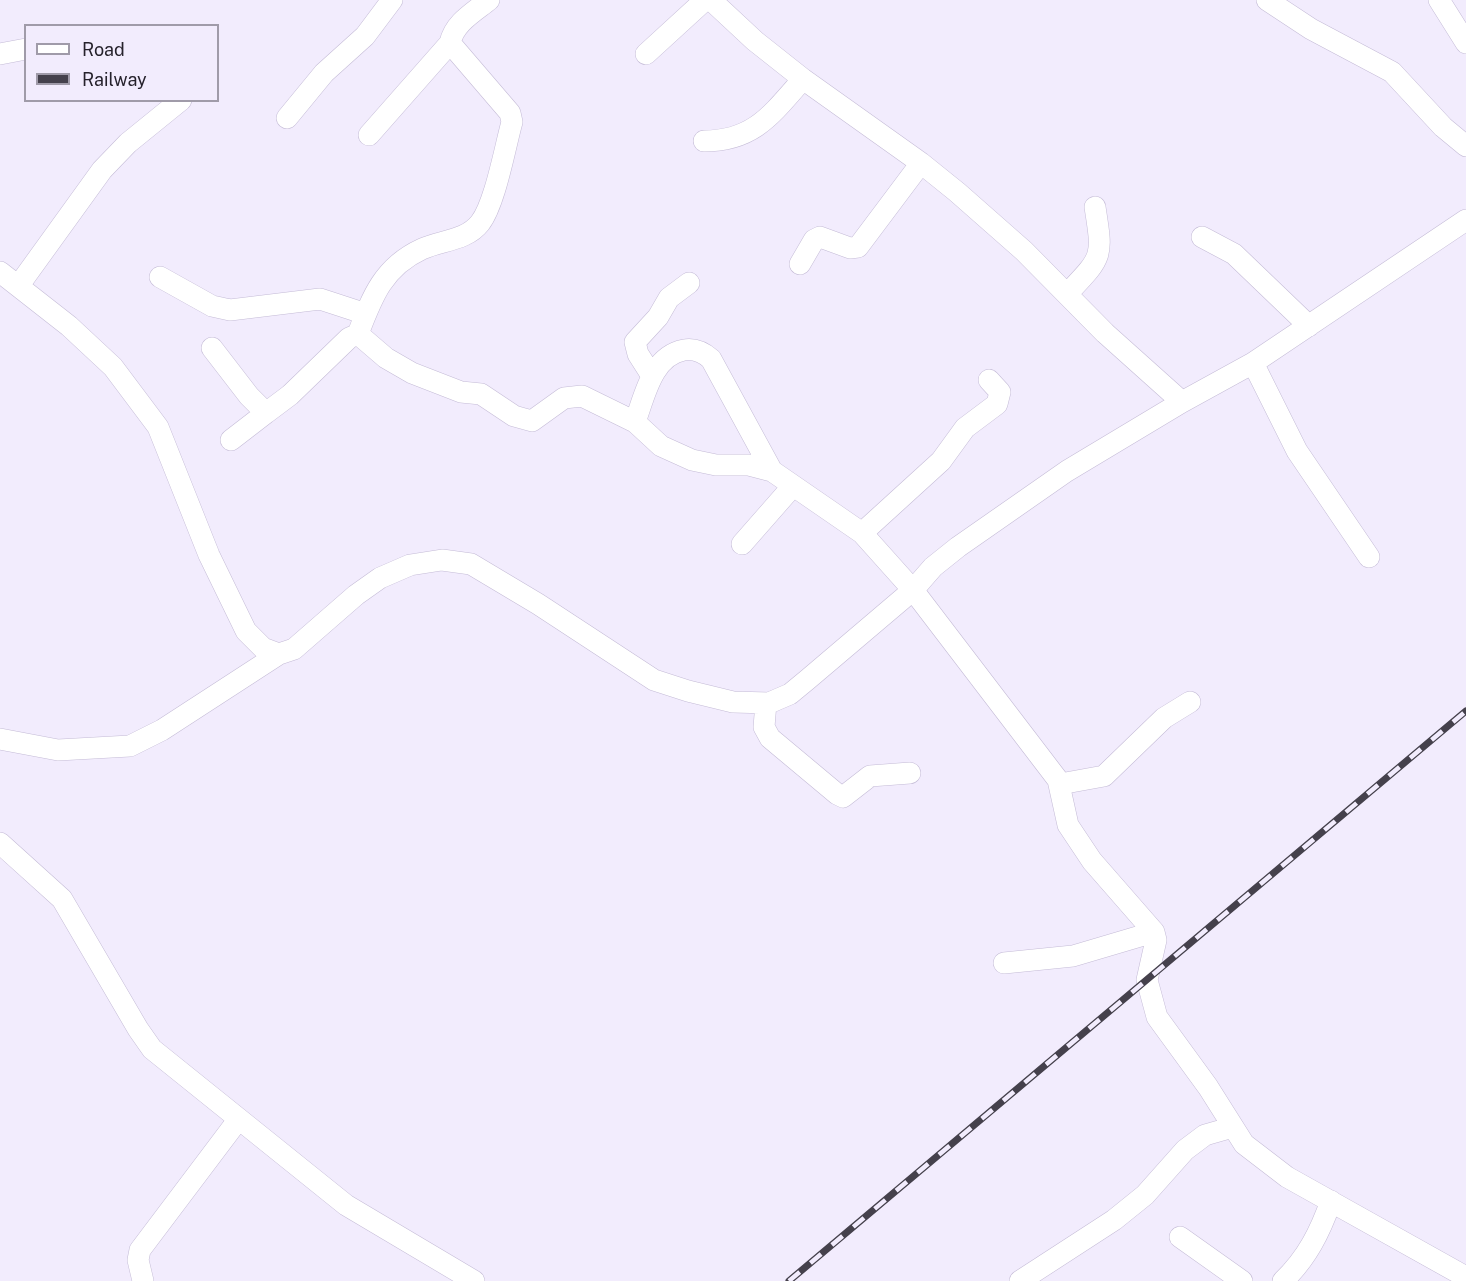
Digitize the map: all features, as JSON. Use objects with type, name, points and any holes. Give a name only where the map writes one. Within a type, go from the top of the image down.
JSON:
[{"type":"street","points":[[287,118],[324,73],[365,36],[392,0]]},
{"type":"street","points":[[369,135],[450,44],[452,33],[460,23],[489,0]]},
{"type":"street","points":[[646,54],[705,0]]},
{"type":"street","points":[[711,0],[803,79],[921,163],[1024,251],[1105,333],[1182,402]]},
{"type":"street","points":[[1267,0],[1311,29],[1392,72],[1443,127],[1466,146]]},
{"type":"street","points":[[1439,0],[1466,43]]},
{"type":"street","points":[[231,440],[266,413],[348,338],[357,334],[379,283],[398,264],[422,249],[469,233],[480,223],[489,206],[512,122],[510,113],[450,44]]},
{"type":"street","points":[[0,54],[24,49]]},
{"type":"street","points":[[704,141],[724,141],[764,123],[803,79]]},
{"type":"street","points":[[19,285],[102,170],[128,143],[179,102]]},
{"type":"street","points":[[800,264],[814,240],[820,237],[850,248],[858,247],[921,163]]},
{"type":"street","points":[[1067,294],[1099,258],[1101,247],[1095,207]]},
{"type":"street","points":[[0,739],[58,750],[130,746],[162,730],[279,654],[294,649],[356,595],[380,578],[410,566],[442,560],[471,564],[654,680],[733,702],[766,703],[790,694],[914,590],[933,567],[1002,514],[1067,471],[1182,402],[1253,363],[1466,220]]},
{"type":"street","points":[[1203,237],[1234,254],[1309,326]]},
{"type":"street","points":[[0,272],[69,326],[112,367],[158,427],[209,555],[246,631],[263,648],[279,654]]},
{"type":"street","points":[[160,277],[212,306],[230,310],[320,299],[366,314]]},
{"type":"street","points":[[652,376],[638,354],[635,342],[658,317],[669,298],[689,283]]},
{"type":"street","points":[[357,334],[386,358],[412,373],[461,392],[481,394],[514,416],[532,421],[564,398],[582,396],[635,422],[661,446],[692,460],[716,465],[749,465],[772,471]]},
{"type":"street","points":[[212,348],[266,413]]},
{"type":"street","points":[[635,422],[652,376],[665,358],[687,349],[705,354],[711,359],[772,471],[792,487],[862,533],[914,590],[1060,784],[1068,825],[1092,861],[1154,932],[1156,940],[1147,980],[1151,1002],[1157,1017],[1244,1144],[1261,1159],[1331,1201],[1466,1276]]},
{"type":"street","points":[[1253,363],[1298,451],[1369,557]]},
{"type":"street","points":[[862,533],[941,461],[965,428],[997,404],[1000,392],[989,380]]},
{"type":"street","points":[[742,544],[792,487]]},
{"type":"street","points":[[1060,784],[1104,776],[1164,718],[1190,702]]},
{"type":"street","points":[[766,703],[764,727],[770,738],[837,794],[843,796],[870,776],[910,773]]},
{"type":"street","points":[[0,843],[62,900],[152,1049],[346,1204],[448,1275],[474,1281]]},
{"type":"street","points":[[1004,963],[1073,956],[1154,932]]},
{"type":"street","points":[[143,1281],[138,1260],[140,1250],[238,1120]]},
{"type":"street","points":[[1020,1281],[1114,1220],[1145,1195],[1185,1150],[1205,1135],[1233,1127]]},
{"type":"street","points":[[1283,1281],[1298,1266],[1313,1243],[1331,1201]]},
{"type":"street","points":[[1180,1238],[1242,1281]]},
{"type":"railway","points":[[789,1281],[1466,711]]}]
